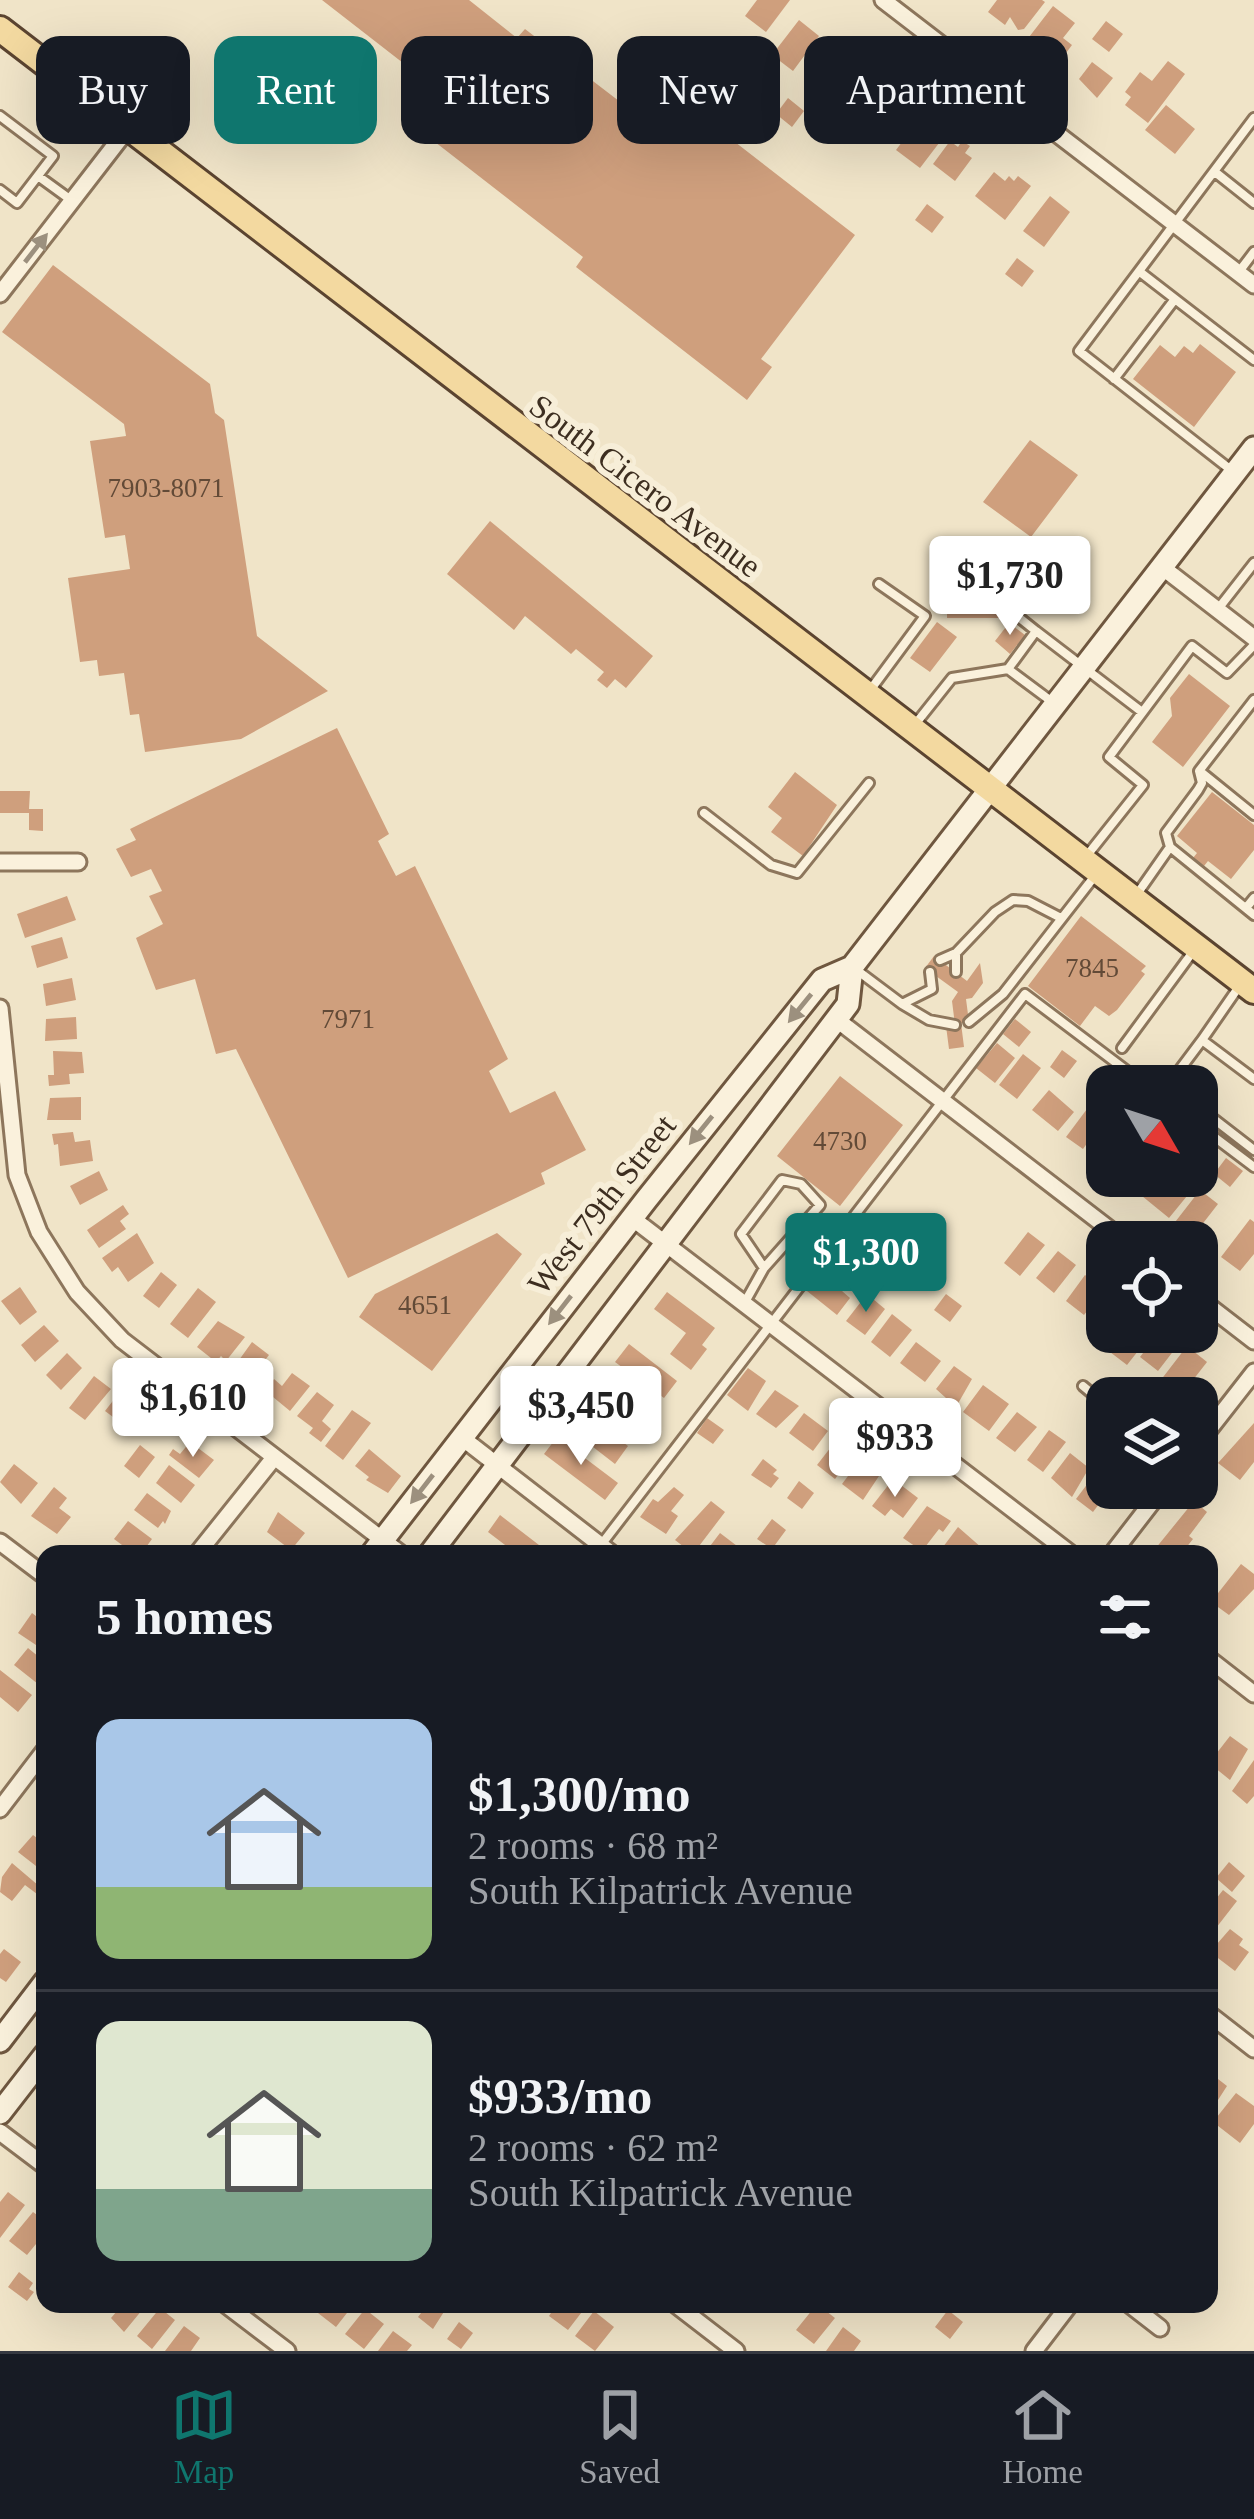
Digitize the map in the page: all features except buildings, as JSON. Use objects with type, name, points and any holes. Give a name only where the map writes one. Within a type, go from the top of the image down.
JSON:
[{"type":"main road","name":"South Cicero Avenue","points":[[0,29],[36,56]]},
{"type":"main road","name":"South Cicero Avenue","points":[[151,144],[1196,947],[1248,982]]},
{"type":"main road","name":"West 79th Street","points":[[379,1545],[822,980],[852,967],[1253,450]]},
{"type":"main road","name":"West 79th Street","points":[[437,1545],[848,1004],[852,967]]},
{"type":"main road","points":[[0,2041],[36,1994]]},
{"type":"main road","points":[[0,2113],[36,2067]]},
{"type":"street","points":[[883,0],[1254,285]]},
{"type":"street","points":[[0,294],[116,144]]},
{"type":"street","points":[[1162,567],[1254,641]]},
{"type":"street","points":[[0,862],[78,862]]},
{"type":"street","points":[[0,1009],[17,1175],[39,1232],[60,1268],[122,1340],[375,1545]]},
{"type":"street","points":[[836,1019],[1099,1221]]},
{"type":"street","points":[[632,1218],[1059,1545]]},
{"type":"street","points":[[1218,1313],[1254,1341]]},
{"type":"street","points":[[1218,1418],[1254,1372]]},
{"type":"street","points":[[461,1437],[595,1545]]},
{"type":"street","points":[[204,1545],[272,1459]]},
{"type":"street","points":[[1119,1545],[1147,1509]]},
{"type":"street","points":[[0,1542],[36,1569]]},
{"type":"street","points":[[1218,1666],[1254,1694]]},
{"type":"street","points":[[0,1809],[36,1762]]},
{"type":"street","points":[[1218,2021],[1254,2049]]},
{"type":"street","points":[[0,2132],[36,2159]]},
{"type":"street","points":[[237,2313],[286,2351]]},
{"type":"street","points":[[687,2313],[736,2351]]},
{"type":"street","points":[[1034,2351],[1063,2313]]},
{"type":"street","points":[[1141,2313],[1160,2328]]},
{"type":"lane","points":[[0,116],[53,156],[17,203],[0,190]]},
{"type":"lane","points":[[1235,473],[1078,351],[1254,118]]},
{"type":"lane","points":[[1215,172],[1254,203]]},
{"type":"lane","points":[[38,176],[72,201]]},
{"type":"lane","points":[[1238,273],[1254,252]]},
{"type":"lane","points":[[1140,272],[1254,361]]},
{"type":"lane","points":[[1114,379],[1175,299]]},
{"type":"lane","points":[[1218,610],[1254,563]]},
{"type":"lane","points":[[1041,580],[1016,615],[1142,712]]},
{"type":"lane","points":[[867,694],[925,616],[879,584]]},
{"type":"lane","points":[[912,728],[952,678],[1008,669],[1036,631]]},
{"type":"lane","points":[[969,1022],[1003,994],[1061,918],[1143,785],[1108,757],[1192,646],[1227,673],[1254,641]]},
{"type":"lane","points":[[1008,669],[1056,705]]},
{"type":"lane","points":[[1199,771],[1254,700]]},
{"type":"lane","points":[[1199,771],[1254,814]]},
{"type":"lane","points":[[1199,771],[1202,783],[1166,833],[1170,847],[1250,912],[1254,898]]},
{"type":"lane","points":[[704,814],[771,865],[797,873],[868,783]]},
{"type":"lane","points":[[1134,898],[1170,847]]},
{"type":"lane","points":[[940,960],[956,953],[1013,900],[1028,901],[1061,918]]},
{"type":"lane","points":[[1122,1048],[1196,947]]},
{"type":"lane","points":[[956,953],[956,972]]},
{"type":"lane","points":[[852,967],[929,1020],[955,1025]]},
{"type":"lane","points":[[931,972],[932,989]]},
{"type":"lane","points":[[1183,1065],[1248,982]]},
{"type":"lane","points":[[902,1004],[947,984]]},
{"type":"lane","points":[[606,1545],[1025,994],[1119,1065]]},
{"type":"lane","points":[[1202,1040],[1254,1078]]},
{"type":"lane","points":[[1218,1122],[1254,1150]]},
{"type":"lane","points":[[1218,1140],[1254,1167]]},
{"type":"lane","points":[[744,1304],[764,1268],[820,1205],[801,1184],[782,1180],[741,1234],[764,1268]]}]
